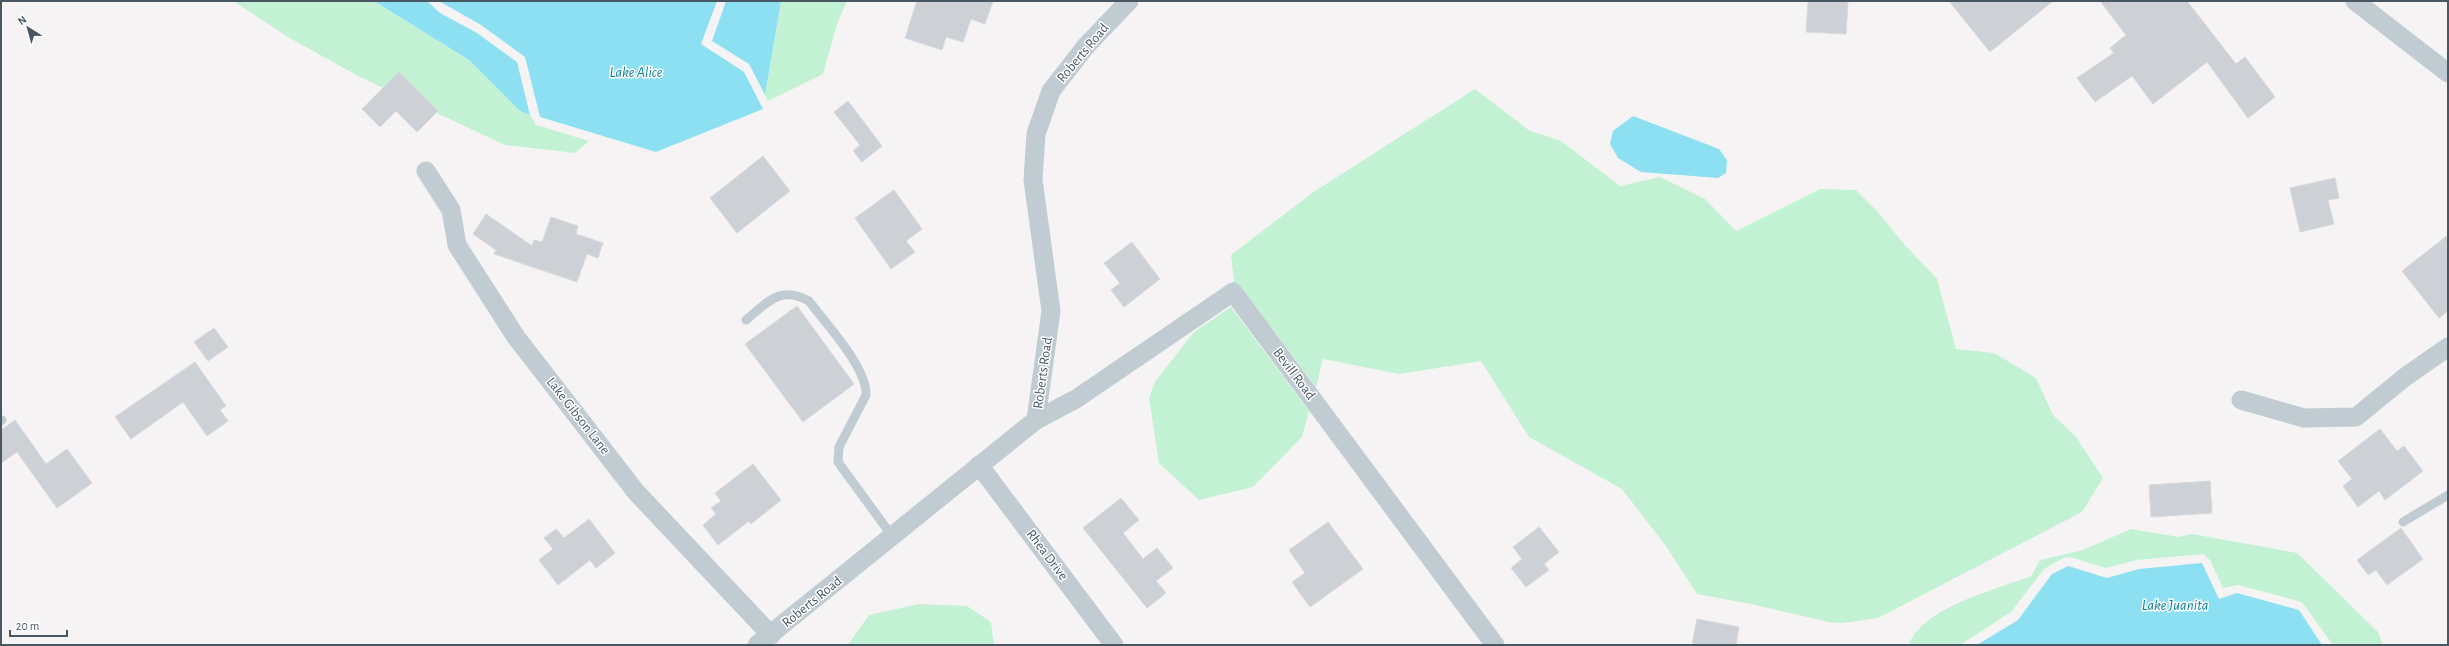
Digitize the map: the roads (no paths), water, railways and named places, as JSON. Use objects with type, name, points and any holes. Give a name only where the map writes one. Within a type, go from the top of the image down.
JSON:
[{"type":"street","name":"Roberts Road","points":[[764,640],[1036,420],[1052,311],[1033,180],[1036,134],[1051,91],[1086,46],[1129,1]]},
{"type":"street","points":[[2354,1],[2448,74]]},
{"type":"street","name":"Lake Gibson Lane","points":[[426,171],[451,210],[457,245],[516,337],[636,492],[764,640]]},
{"type":"street","name":"Bevill Road","points":[[1036,420],[1076,399],[1233,292],[1496,645]]},
{"type":"street","points":[[2241,400],[2304,418],[2356,417],[2405,378],[2448,347]]},
{"type":"street","name":"Rhea Drive","points":[[979,465],[1114,645]]},
{"type":"lane","points":[[746,320],[775,297],[791,294],[800,296],[809,301],[859,368],[866,386],[866,395],[839,447],[838,462],[892,536]]},
{"type":"lane","points":[[2403,522],[2448,496]]},
{"type":"water","points":[[374,1],[427,1],[440,13],[477,33],[517,62],[530,115],[520,111],[469,60]]},
{"type":"water","name":"Lake Alice","points":[[439,1],[717,1],[701,44],[744,72],[763,109],[656,152],[540,117],[525,57],[481,25]]},
{"type":"water","points":[[726,1],[781,1],[765,95],[749,64],[712,41]]},
{"type":"water","points":[[1633,116],[1719,149],[1727,160],[1726,173],[1718,178],[1641,172],[1618,158],[1610,144],[1613,131]]},
{"type":"water","name":"Lake Juanita","points":[[2202,563],[2219,599],[2237,593],[2299,610],[2322,645],[1977,645],[2018,620],[2052,574],[2068,566],[2107,578],[2139,569]]}]
